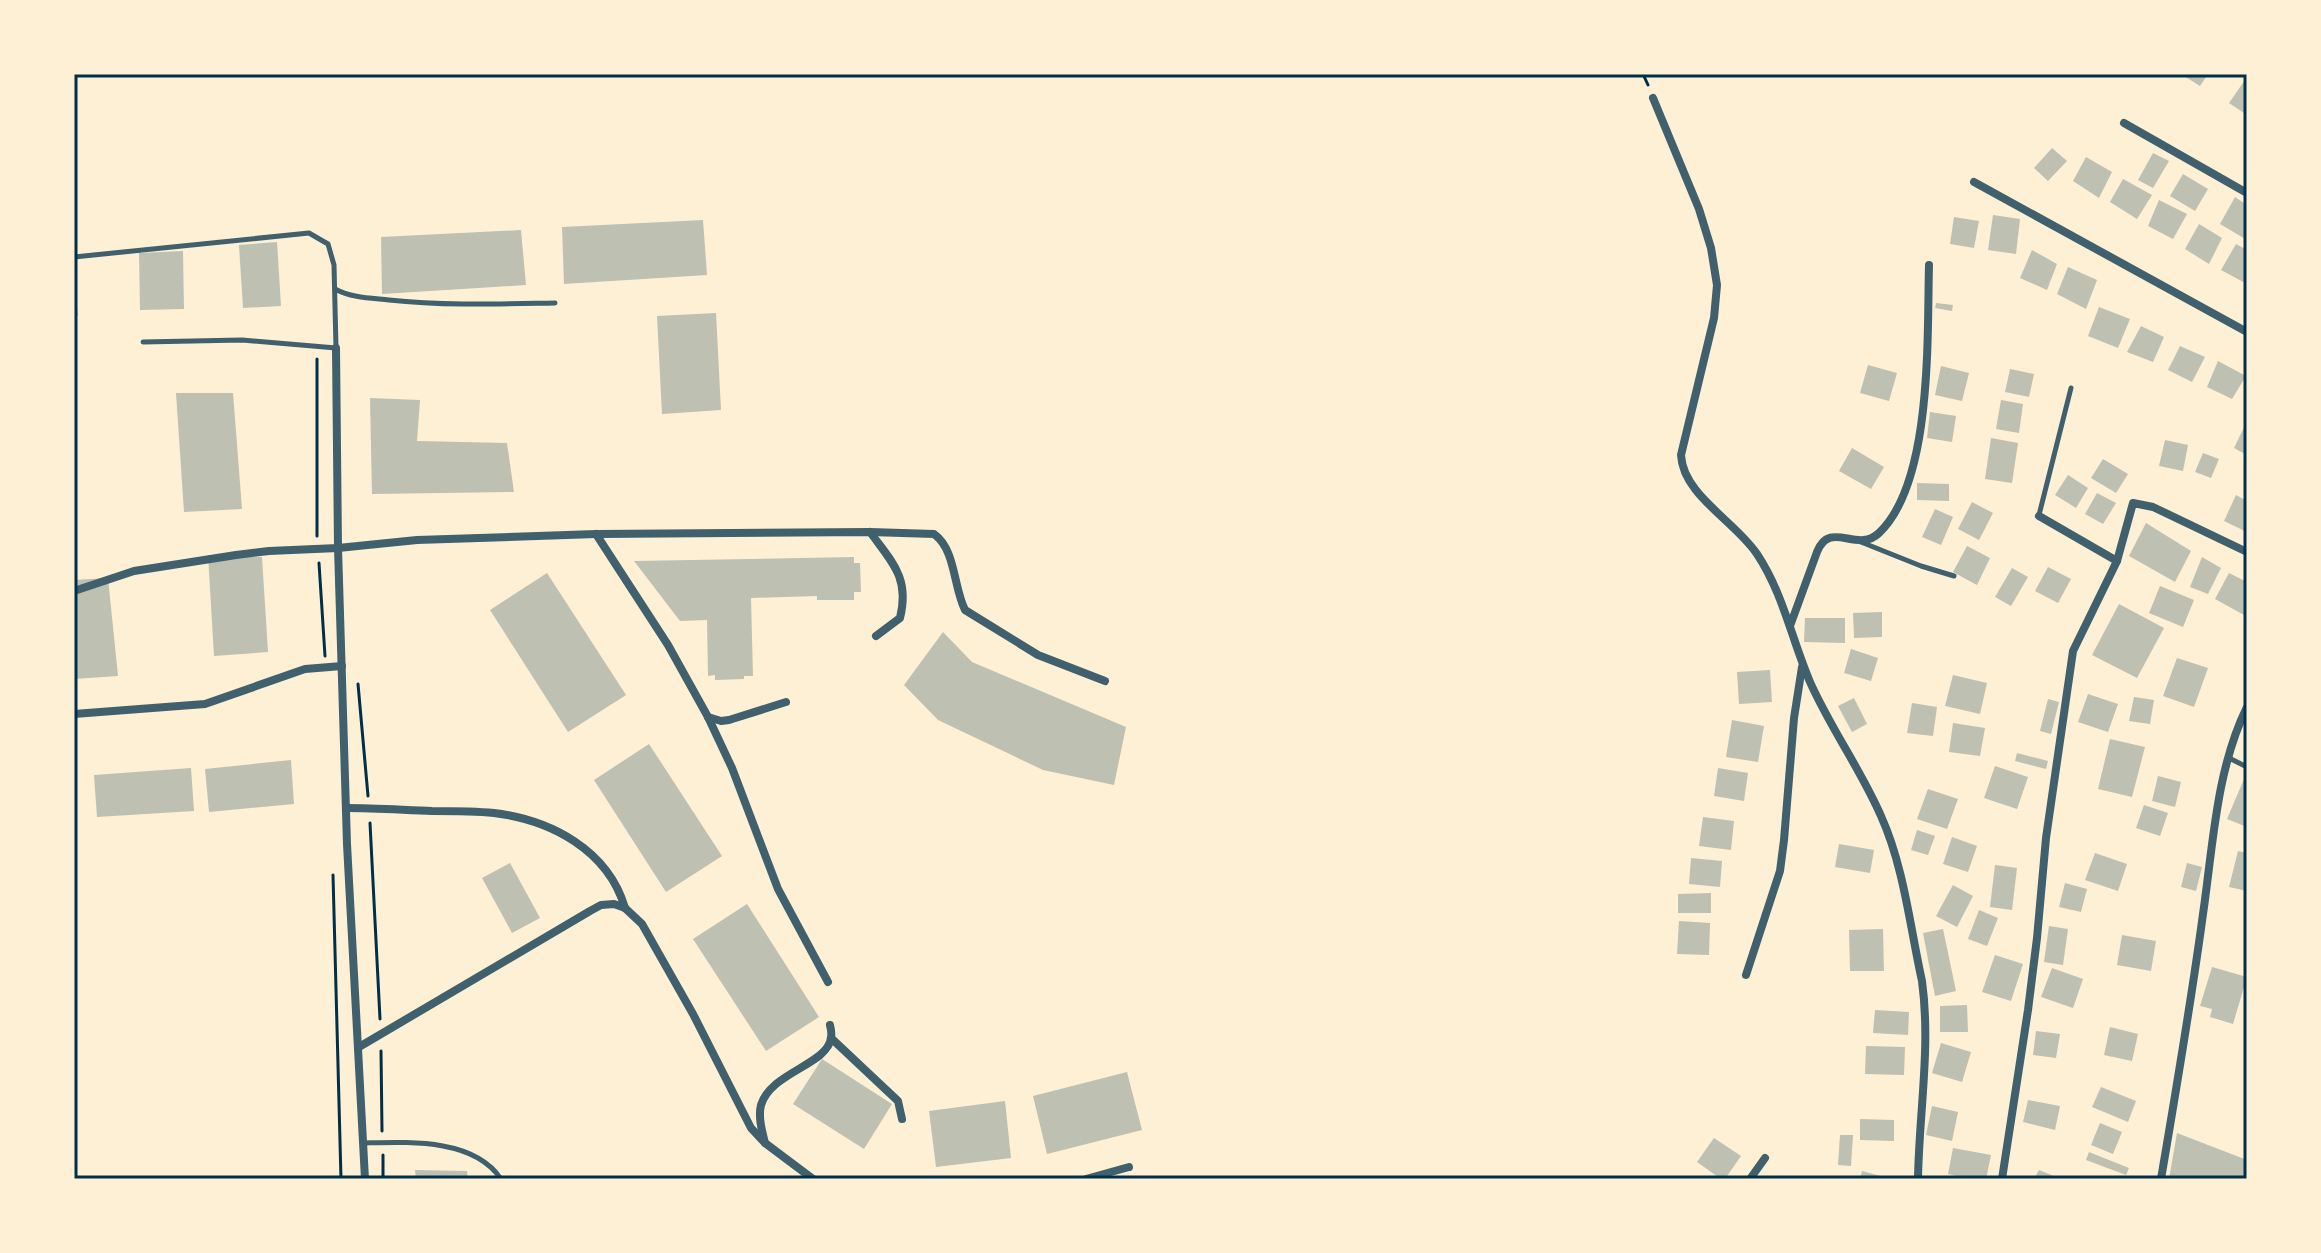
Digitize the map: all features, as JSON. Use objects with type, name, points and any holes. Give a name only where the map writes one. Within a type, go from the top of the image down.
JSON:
[{"type":"street","points":[[1653,98],[1699,209],[1711,248],[1717,285],[1714,318],[1681,455],[1682,466],[1697,492],[1737,529],[1770,577],[1817,697],[1869,790],[1891,842],[1925,1003],[1926,1043],[1918,1179]]},
{"type":"street","points":[[2124,123],[2247,193]]},
{"type":"street","points":[[1974,182],[2247,332]]},
{"type":"street","points":[[1790,626],[1823,541],[1832,536],[1860,541],[1873,538],[1888,523],[1903,498],[1918,434],[1928,356],[1929,265]]},
{"type":"street","points":[[336,348],[346,808],[365,1179]]},
{"type":"street","points":[[2002,1179],[2028,1010],[2046,838],[2073,651],[2117,561],[2133,503],[2153,507],[2247,552]]},
{"type":"street","points":[[2039,516],[2117,561]]},
{"type":"street","points":[[870,532],[903,584],[904,593],[900,618],[876,636]]},
{"type":"street","points":[[74,591],[134,571],[258,552],[417,540],[596,534],[934,534],[942,540],[948,553],[965,610],[1038,655],[1105,681]]},
{"type":"street","points":[[596,534],[668,645],[708,717],[732,768],[778,889],[828,982]]},
{"type":"street","points":[[1746,975],[1780,871],[1794,718],[1803,665]]},
{"type":"street","points":[[74,714],[205,704],[305,669],[342,666]]},
{"type":"street","points":[[708,717],[729,720],[786,702]]},
{"type":"street","points":[[2161,1179],[2222,782],[2247,707]]},
{"type":"street","points":[[346,808],[494,813],[534,821],[563,834],[594,856],[612,877],[625,908]]},
{"type":"street","points":[[359,1047],[590,911],[601,905],[614,904],[625,908],[642,924],[693,1014],[743,1115],[765,1143],[813,1179]]},
{"type":"street","points":[[765,1143],[760,1108],[765,1097],[773,1085],[825,1051],[831,1038],[830,1025]]},
{"type":"street","points":[[831,1038],[898,1101],[902,1119]]},
{"type":"street","points":[[1750,1179],[1765,1158]]},
{"type":"street","points":[[1086,1179],[1129,1167]]},
{"type":"lane","points":[[74,257],[309,233],[328,244],[332,254],[335,289],[336,348],[242,340],[143,342]]},
{"type":"lane","points":[[335,289],[348,296],[410,302],[555,303]]},
{"type":"lane","points":[[2039,516],[2071,388]]},
{"type":"lane","points":[[1860,541],[1954,576]]},
{"type":"lane","points":[[2228,757],[2247,767]]},
{"type":"lane","points":[[363,1144],[429,1145],[462,1150],[493,1167],[501,1179]]},
{"type":"path","points":[[317,346],[318,549],[326,667]]},
{"type":"path","points":[[357,672],[369,808],[380,1035],[383,1179]]},
{"type":"path","points":[[333,873],[341,1179]]},
{"type":"building","points":[[2181,74],[2208,74],[2200,86]]},
{"type":"building","points":[[2247,81],[2247,115],[2229,103]]},
{"type":"building","points":[[2052,148],[2067,161],[2048,181],[2034,168]]},
{"type":"building","points":[[2153,153],[2169,161],[2153,188],[2138,180]]},
{"type":"building","points":[[2086,157],[2112,172],[2099,198],[2073,181]]},
{"type":"building","points":[[2183,174],[2208,189],[2195,211],[2170,196]]},
{"type":"building","points":[[2123,179],[2152,195],[2137,219],[2110,202]]},
{"type":"building","points":[[2235,197],[2247,205],[2247,240],[2220,224]]},
{"type":"building","points":[[2159,200],[2187,214],[2173,239],[2148,226]]},
{"type":"building","points":[[1993,215],[2020,219],[2016,254],[1988,250]]},
{"type":"building","points":[[1954,217],[1979,221],[1974,248],[1950,244]]},
{"type":"building","points":[[703,220],[707,275],[564,284],[562,227]]},
{"type":"building","points":[[2199,224],[2222,238],[2209,264],[2185,249]]},
{"type":"building","points":[[521,230],[526,285],[382,294],[381,237]]},
{"type":"building","points":[[277,242],[281,306],[243,308],[239,245]]},
{"type":"building","points":[[2236,244],[2247,250],[2247,284],[2221,270]]},
{"type":"building","points":[[2032,250],[2057,264],[2047,290],[2020,278]]},
{"type":"building","points":[[183,251],[184,309],[140,310],[139,253]]},
{"type":"building","points":[[2068,267],[2097,280],[2086,309],[2057,294]]},
{"type":"building","points":[[74,294],[78,316],[74,316]]},
{"type":"building","points":[[1936,303],[1953,305],[1952,311],[1935,308]]},
{"type":"building","points":[[2099,307],[2130,319],[2118,348],[2088,336]]},
{"type":"building","points":[[716,313],[721,410],[662,414],[657,316]]},
{"type":"building","points":[[2141,326],[2164,337],[2153,362],[2127,352]]},
{"type":"building","points":[[2180,346],[2205,357],[2192,382],[2168,370]]},
{"type":"building","points":[[2218,361],[2246,376],[2232,399],[2207,387]]},
{"type":"building","points":[[1868,365],[1897,373],[1889,401],[1860,393]]},
{"type":"building","points":[[1941,366],[1969,373],[1962,401],[1935,395]]},
{"type":"building","points":[[2010,369],[2034,374],[2029,397],[2005,392]]},
{"type":"building","points":[[176,393],[233,393],[242,509],[184,512]]},
{"type":"building","points":[[370,398],[420,400],[417,441],[507,443],[514,492],[372,494]]},
{"type":"building","points":[[2001,400],[2023,404],[2019,433],[1996,429]]},
{"type":"building","points":[[1930,412],[1956,416],[1952,442],[1927,438]]},
{"type":"building","points":[[2247,421],[2247,455],[2234,448]]},
{"type":"building","points":[[1991,438],[2018,443],[2012,483],[1985,479]]},
{"type":"building","points":[[2165,440],[2188,445],[2183,471],[2159,466]]},
{"type":"building","points":[[1852,448],[1884,467],[1871,489],[1839,471]]},
{"type":"building","points":[[2203,453],[2219,459],[2211,478],[2195,472]]},
{"type":"building","points":[[2103,459],[2128,474],[2116,493],[2091,478]]},
{"type":"building","points":[[2068,475],[2088,488],[2076,508],[2055,495]]},
{"type":"building","points":[[1917,483],[1949,484],[1949,501],[1917,500]]},
{"type":"building","points":[[2097,493],[2116,503],[2103,524],[2085,514]]},
{"type":"building","points":[[2236,495],[2247,501],[2247,532],[2224,521]]},
{"type":"building","points":[[1972,502],[1993,513],[1979,540],[1958,529]]},
{"type":"building","points":[[1935,509],[1953,517],[1941,545],[1922,537]]},
{"type":"building","points":[[2146,523],[2191,551],[2175,582],[2129,556]]},
{"type":"building","points":[[1967,546],[1990,558],[1977,585],[1953,572]]},
{"type":"building","points":[[208,555],[262,557],[268,652],[214,656]]},
{"type":"building","points":[[854,557],[854,563],[860,563],[861,592],[854,592],[854,600],[817,600],[817,596],[751,598],[753,676],[715,680],[715,675],[708,676],[707,620],[680,621],[634,561]]},
{"type":"building","points":[[2202,557],[2221,568],[2208,594],[2190,587]]},
{"type":"building","points":[[2048,567],[2071,579],[2058,603],[2035,591]]},
{"type":"building","points":[[2012,568],[2028,577],[2011,606],[1995,597]]},
{"type":"building","points":[[547,573],[626,695],[568,732],[490,610]]},
{"type":"building","points":[[2229,573],[2247,582],[2244,615],[2215,599]]},
{"type":"building","points":[[108,578],[118,676],[74,679],[74,580]]},
{"type":"building","points":[[2160,586],[2194,600],[2183,627],[2149,613]]},
{"type":"building","points":[[2119,604],[2164,628],[2137,678],[2092,655]]},
{"type":"building","points":[[1882,612],[1882,637],[1854,638],[1853,613]]},
{"type":"building","points":[[1805,618],[1845,618],[1845,643],[1804,642]]},
{"type":"building","points":[[943,632],[972,662],[1126,727],[1114,785],[1043,770],[938,720],[904,685]]},
{"type":"building","points":[[1851,649],[1878,658],[1871,681],[1844,673]]},
{"type":"building","points":[[2177,658],[2208,668],[2194,707],[2163,696]]},
{"type":"building","points":[[1770,670],[1772,702],[1739,704],[1737,672]]},
{"type":"building","points":[[1953,675],[1987,683],[1980,714],[1945,706]]},
{"type":"building","points":[[2088,694],[2118,704],[2108,732],[2078,722]]},
{"type":"building","points":[[2134,697],[2154,700],[2150,724],[2129,721]]},
{"type":"building","points":[[1854,698],[1867,724],[1852,732],[1838,706]]},
{"type":"building","points":[[2048,699],[2059,702],[2051,734],[2040,731]]},
{"type":"building","points":[[1912,703],[1937,707],[1933,736],[1907,733]]},
{"type":"building","points":[[1732,720],[1764,726],[1758,762],[1726,757]]},
{"type":"building","points":[[1953,723],[1985,728],[1980,756],[1949,752]]},
{"type":"building","points":[[2110,739],[2145,747],[2132,797],[2098,789]]},
{"type":"building","points":[[649,744],[722,856],[666,892],[594,780]]},
{"type":"building","points":[[2017,753],[2048,761],[2046,769],[2015,761]]},
{"type":"building","points":[[291,760],[294,804],[209,812],[205,769]]},
{"type":"building","points":[[1995,766],[2028,777],[2017,809],[1984,798]]},
{"type":"building","points":[[191,768],[194,811],[97,817],[94,775]]},
{"type":"building","points":[[1718,768],[1748,773],[1744,801],[1714,796]]},
{"type":"building","points":[[2158,776],[2181,782],[2175,807],[2152,801]]},
{"type":"building","points":[[2244,779],[2247,780],[2247,827],[2227,819]]},
{"type":"building","points":[[1928,789],[1958,799],[1947,829],[1917,819]]},
{"type":"building","points":[[2144,805],[2168,813],[2160,836],[2136,828]]},
{"type":"building","points":[[1703,817],[1734,821],[1731,850],[1699,846]]},
{"type":"building","points":[[1917,830],[1935,836],[1928,855],[1911,850]]},
{"type":"building","points":[[1952,837],[1977,846],[1968,872],[1943,864]]},
{"type":"building","points":[[1839,844],[1874,850],[1870,873],[1835,867]]},
{"type":"building","points":[[2238,851],[2247,853],[2247,891],[2229,887]]},
{"type":"building","points":[[2095,853],[2127,864],[2118,891],[2085,880]]},
{"type":"building","points":[[1691,858],[1722,861],[1720,887],[1689,884]]},
{"type":"building","points":[[510,863],[540,918],[512,933],[482,878]]},
{"type":"building","points":[[2187,863],[2202,867],[2196,891],[2181,887]]},
{"type":"building","points":[[1995,865],[2017,868],[2012,910],[1990,907]]},
{"type":"building","points":[[2065,883],[2087,889],[2081,912],[2059,907]]},
{"type":"building","points":[[1953,885],[1973,896],[1957,927],[1936,916]]},
{"type":"building","points":[[1711,893],[1711,913],[1678,913],[1678,894]]},
{"type":"building","points":[[747,904],[819,1017],[766,1051],[693,939]]},
{"type":"building","points":[[1979,910],[1998,918],[1987,946],[1968,939]]},
{"type":"building","points":[[1679,921],[1710,923],[1709,955],[1677,954]]},
{"type":"building","points":[[2049,926],[2068,929],[2063,965],[2044,962]]},
{"type":"building","points":[[1883,929],[1884,971],[1850,971],[1849,930]]},
{"type":"building","points":[[1943,929],[1956,991],[1935,996],[1923,933]]},
{"type":"building","points":[[2122,935],[2156,941],[2151,971],[2117,965]]},
{"type":"building","points":[[1995,955],[2023,964],[2011,1001],[1982,992]]},
{"type":"building","points":[[2212,967],[2247,977],[2233,1024],[2210,1017],[2212,1009],[2200,1006]]},
{"type":"building","points":[[2052,968],[2083,979],[2073,1008],[2041,997]]},
{"type":"building","points":[[1967,1005],[1968,1032],[1940,1032],[1940,1006]]},
{"type":"building","points":[[1875,1010],[1909,1012],[1908,1035],[1873,1033]]},
{"type":"building","points":[[2110,1027],[2138,1034],[2132,1061],[2104,1055]]},
{"type":"building","points":[[2036,1031],[2060,1034],[2056,1058],[2033,1055]]},
{"type":"building","points":[[1941,1043],[1971,1052],[1962,1082],[1932,1073]]},
{"type":"building","points":[[1866,1046],[1905,1047],[1904,1075],[1865,1074]]},
{"type":"building","points":[[822,1059],[892,1104],[864,1149],[793,1104]]},
{"type":"building","points":[[1127,1072],[1142,1130],[1047,1154],[1033,1096]]},
{"type":"building","points":[[2101,1087],[2136,1101],[2128,1122],[2092,1107]]},
{"type":"building","points":[[2028,1100],[2060,1106],[2055,1130],[2023,1122]]},
{"type":"building","points":[[1005,1101],[1011,1158],[936,1167],[929,1111]]},
{"type":"building","points":[[1932,1106],[1958,1112],[1952,1141],[1926,1135]]},
{"type":"building","points":[[1860,1119],[1894,1120],[1894,1141],[1860,1140]]},
{"type":"building","points":[[2100,1123],[2122,1132],[2113,1154],[2091,1145]]},
{"type":"building","points":[[2177,1133],[2247,1160],[2247,1179],[2169,1179]]},
{"type":"building","points":[[1840,1135],[1853,1135],[1851,1166],[1838,1165]]},
{"type":"building","points":[[1714,1138],[1741,1156],[1725,1179],[1697,1162]]},
{"type":"building","points":[[1953,1148],[1991,1155],[1986,1179],[1948,1174]]},
{"type":"building","points":[[2089,1152],[2129,1168],[2126,1175],[2086,1160]]},
{"type":"building","points":[[415,1170],[467,1171],[468,1179],[416,1179]]},
{"type":"building","points":[[2039,1170],[2061,1179],[2034,1179]]},
{"type":"building","points":[[1862,1171],[1888,1178],[1888,1179],[1860,1179]]}]
